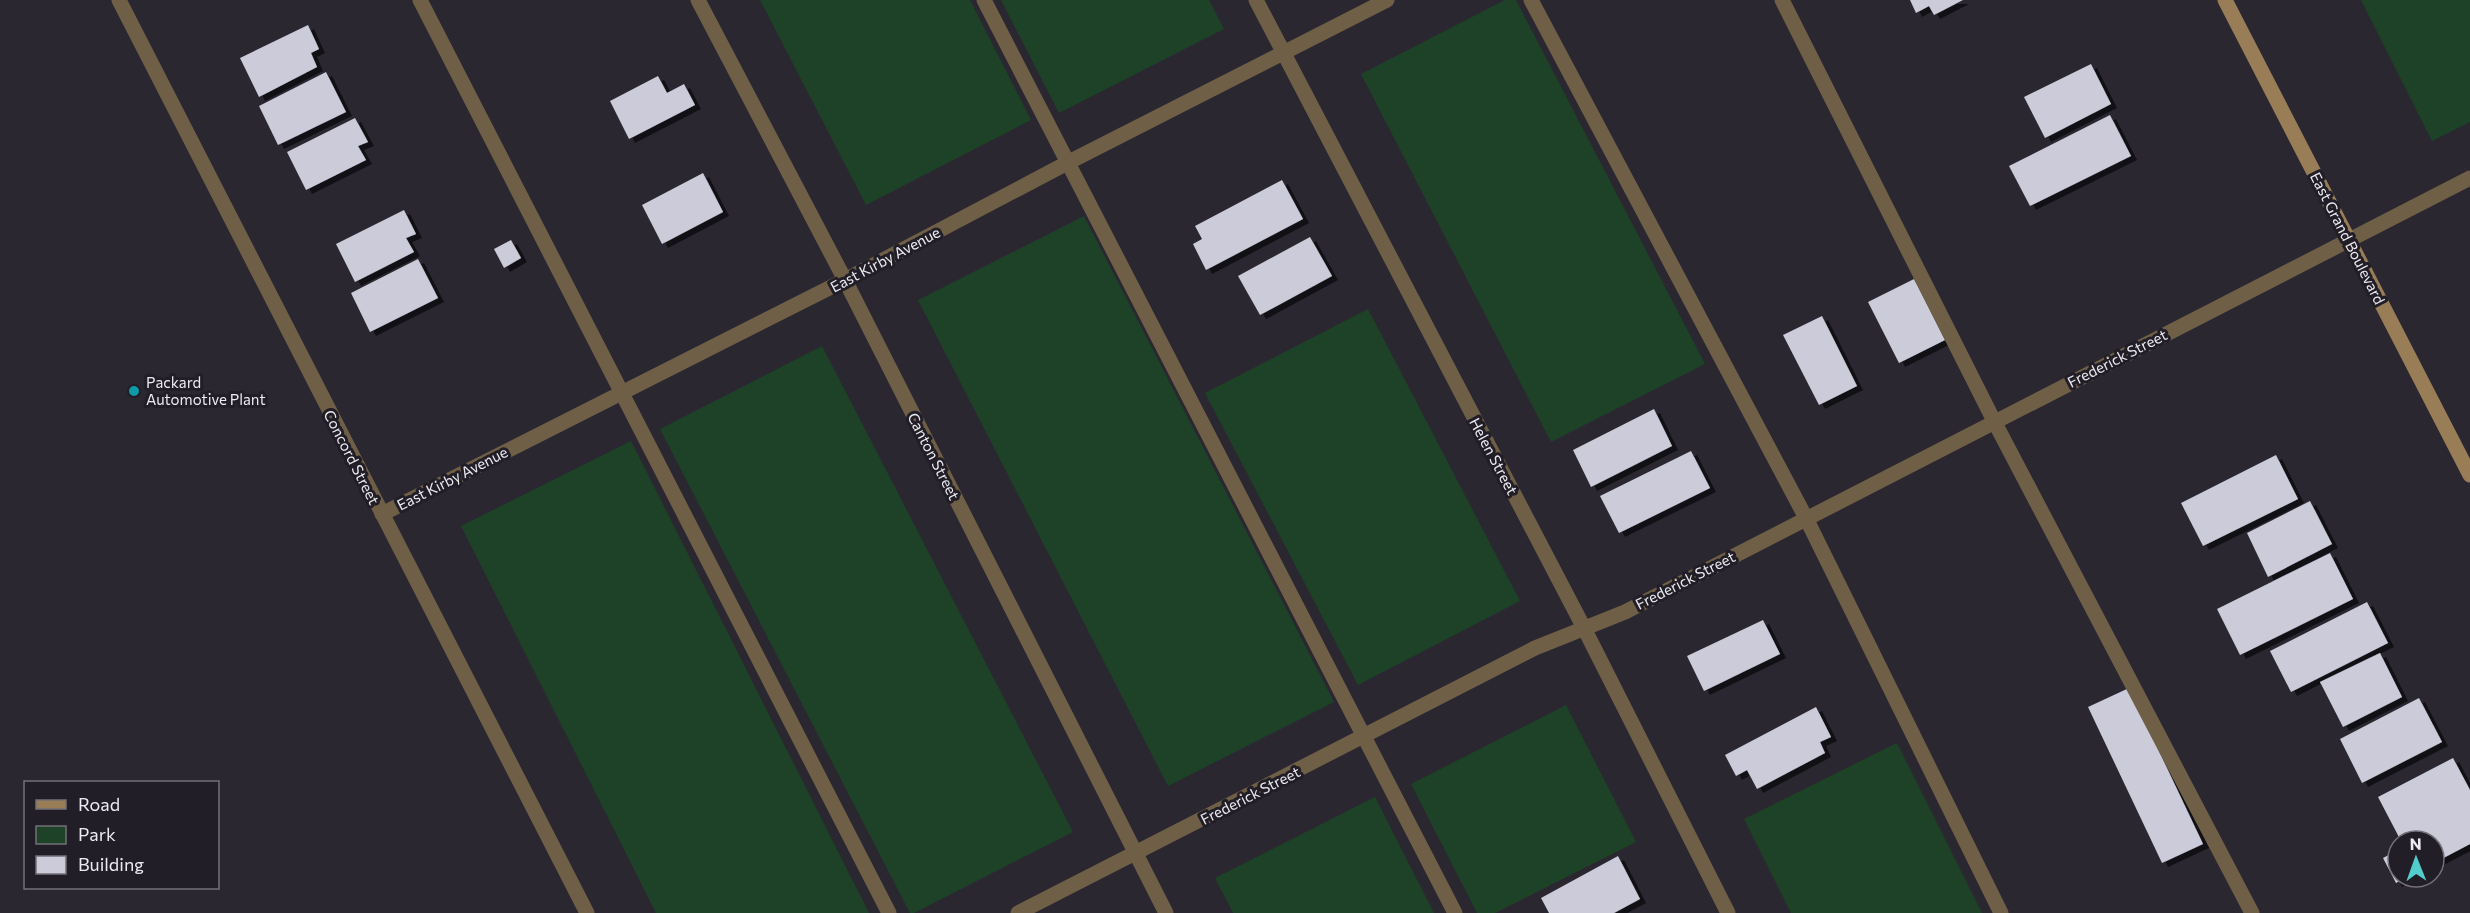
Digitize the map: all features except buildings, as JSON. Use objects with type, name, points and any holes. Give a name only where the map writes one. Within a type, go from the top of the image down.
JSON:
[{"type":"main road","name":"East Grand Boulevard","points":[[2225,0],[2470,475]]},
{"type":"street","name":"Concord Street","points":[[119,0],[586,913]]},
{"type":"street","points":[[420,0],[889,913]]},
{"type":"street","name":"Canton Street","points":[[698,0],[845,280],[1166,913]]},
{"type":"street","points":[[984,0],[1455,913]]},
{"type":"street","name":"Helen Street","points":[[1256,0],[1584,628],[1728,913]]},
{"type":"street","name":"East Kirby Avenue","points":[[382,514],[621,391],[845,280],[1069,162],[1387,0]]},
{"type":"street","points":[[1531,0],[1806,518],[2001,913]]},
{"type":"street","points":[[1782,0],[1994,421],[2252,913]]},
{"type":"street","name":"Frederick Street","points":[[1018,913],[1535,648],[1625,612],[2470,178]]},
{"type":"green space","points":[[760,0],[970,0],[1031,120],[866,205]]},
{"type":"green space","points":[[1001,0],[1209,0],[1224,29],[1059,113]]},
{"type":"green space","points":[[1505,0],[1516,0],[1705,364],[1551,442],[1361,74]]},
{"type":"green space","points":[[2361,0],[2470,0],[2470,122],[2432,141]]},
{"type":"green space","points":[[1084,216],[1334,702],[1168,786],[918,300]]},
{"type":"green space","points":[[1368,309],[1520,601],[1358,685],[1205,393]]},
{"type":"green space","points":[[822,346],[1073,832],[914,913],[910,913],[660,429]]},
{"type":"green space","points":[[631,441],[869,913],[656,913],[461,526]]},
{"type":"green space","points":[[1566,705],[1636,842],[1495,913],[1477,913],[1411,784]]},
{"type":"green space","points":[[1897,743],[1982,913],[1791,913],[1744,819]]},
{"type":"green space","points":[[1375,797],[1434,913],[1233,913],[1215,878]]},
{"type":"place","name":"Packard Automotive Plant","points":[[134,391]]}]
